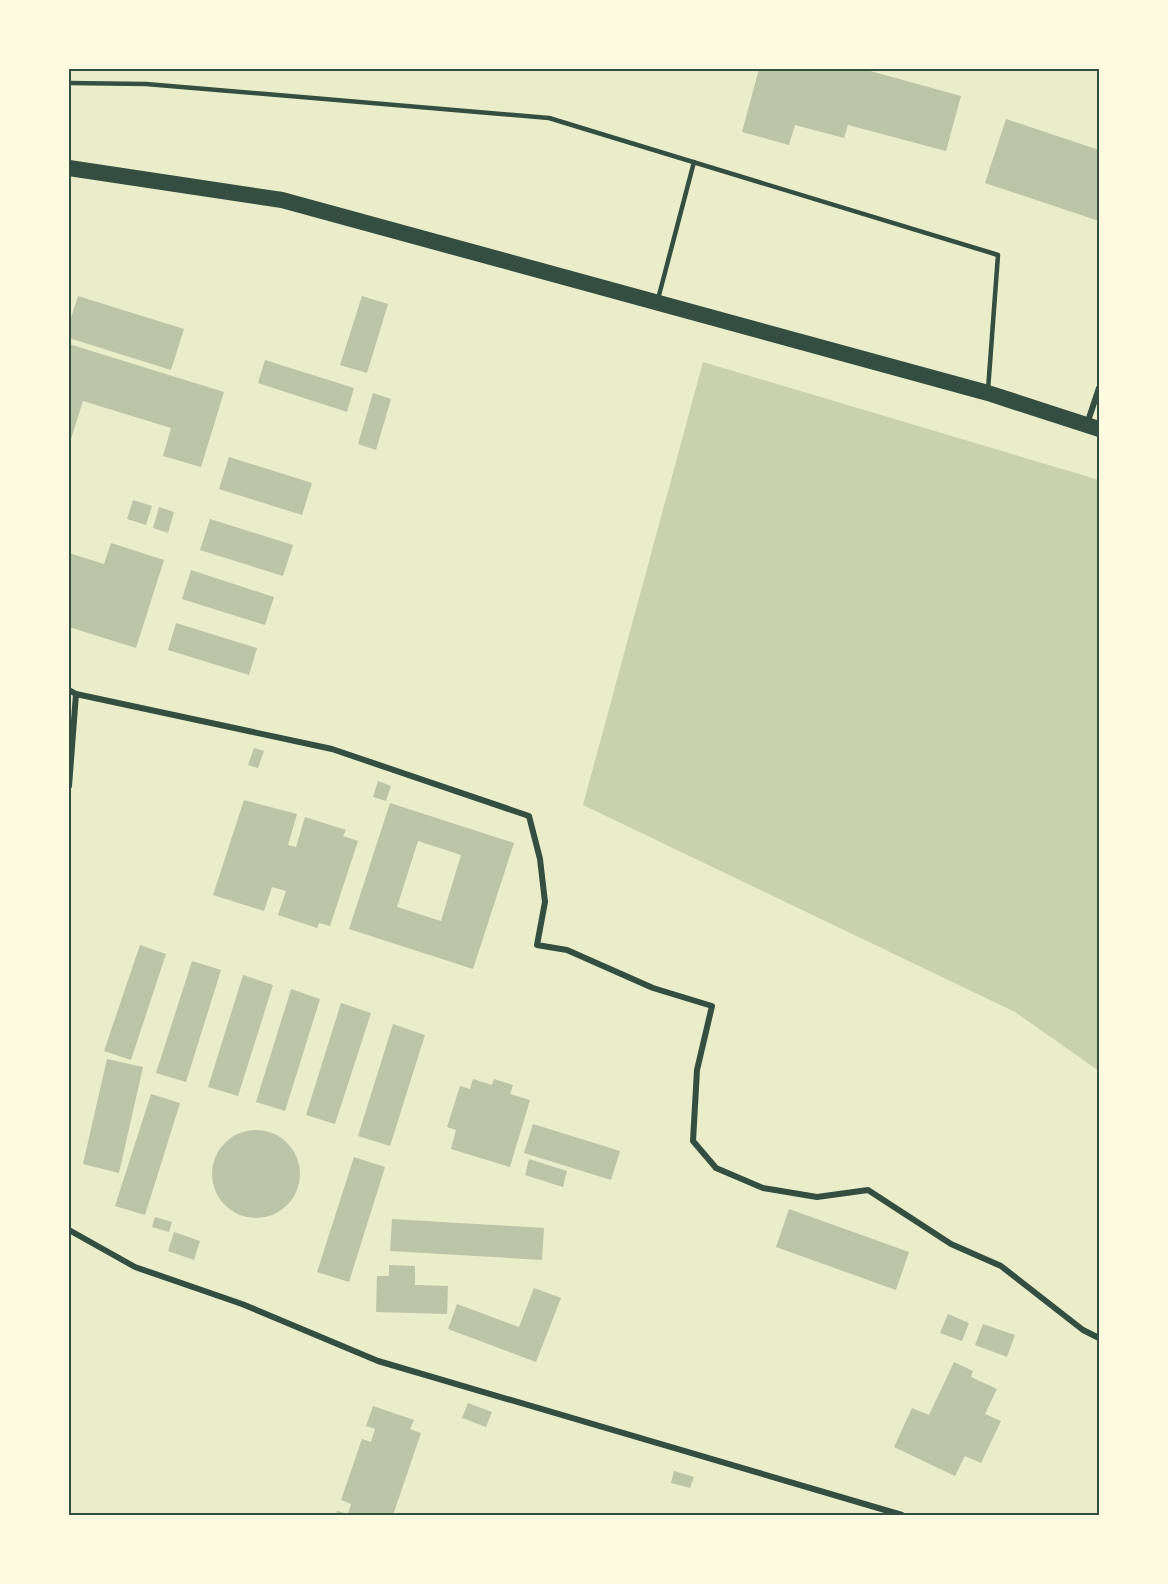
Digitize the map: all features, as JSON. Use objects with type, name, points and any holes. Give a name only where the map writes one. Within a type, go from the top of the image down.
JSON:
[{"type":"highway","points":[[69,168],[282,200],[988,393],[1093,427]]},
{"type":"street","points":[[1093,427],[1099,388]]},
{"type":"street","points":[[69,690],[76,694],[332,749],[529,816],[540,859],[545,902],[537,945],[567,951],[653,988],[712,1006],[697,1070],[693,1141],[716,1168],[764,1188],[817,1197],[868,1190],[951,1244],[1001,1266],[1083,1330],[1099,1338]]},
{"type":"street","points":[[69,786],[76,694]]},
{"type":"street","points":[[69,1230],[135,1268],[242,1304],[378,1361],[902,1515]]},
{"type":"lane","points":[[69,83],[146,84],[549,118],[998,255],[988,393]]},
{"type":"lane","points":[[657,303],[694,162]]},
{"type":"green space","points":[[703,362],[1099,480],[1099,1071],[1015,1012],[583,805]]},
{"type":"building","points":[[759,69],[863,69],[961,96],[946,151],[848,125],[844,138],[795,125],[789,145],[742,132]]},
{"type":"building","points":[[1006,119],[1099,150],[1099,221],[985,183]]},
{"type":"building","points":[[78,296],[184,329],[171,370],[69,338],[69,324]]},
{"type":"building","points":[[362,296],[388,304],[367,373],[340,365]]},
{"type":"building","points":[[69,344],[224,392],[201,467],[163,456],[171,428],[83,401],[69,445]]},
{"type":"building","points":[[265,360],[354,388],[347,412],[258,383]]},
{"type":"building","points":[[373,393],[391,399],[376,450],[358,444]]},
{"type":"building","points":[[229,457],[312,483],[302,515],[219,489]]},
{"type":"building","points":[[133,500],[152,506],[146,525],[127,519]]},
{"type":"building","points":[[159,507],[174,512],[168,533],[153,528]]},
{"type":"building","points":[[210,519],[293,545],[283,576],[200,550]]},
{"type":"building","points":[[111,543],[164,560],[136,648],[69,627],[69,553],[104,564]]},
{"type":"building","points":[[191,570],[274,597],[265,625],[182,599]]},
{"type":"building","points":[[176,623],[257,648],[249,675],[168,650]]},
{"type":"building","points":[[254,748],[264,751],[258,768],[248,765]]},
{"type":"building","points":[[378,781],[391,786],[386,801],[373,797]]},
{"type":"building","points":[[244,800],[297,814],[288,845],[296,847],[305,817],[346,830],[343,836],[358,841],[330,926],[319,923],[317,928],[278,915],[286,891],[272,887],[264,911],[213,895]]},
{"type":"building","points":[[390,803],[514,843],[473,969],[349,929]],"holes":[[[418,841],[461,855],[441,921],[397,907]]]},
{"type":"building","points":[[140,945],[166,954],[131,1060],[104,1051]]},
{"type":"building","points":[[192,961],[221,970],[186,1082],[156,1073]]},
{"type":"building","points":[[243,975],[273,985],[238,1096],[208,1087]]},
{"type":"building","points":[[291,989],[320,999],[285,1111],[256,1102]]},
{"type":"building","points":[[341,1003],[371,1013],[335,1124],[306,1115]]},
{"type":"building","points":[[393,1024],[425,1035],[390,1146],[358,1136]]},
{"type":"building","points":[[107,1059],[143,1067],[119,1173],[83,1164]]},
{"type":"building","points":[[473,1079],[492,1085],[494,1079],[513,1085],[510,1094],[530,1100],[510,1167],[451,1149],[456,1130],[447,1127],[460,1086],[470,1089]]},
{"type":"building","points":[[151,1094],[180,1103],[145,1215],[115,1206]]},
{"type":"building","points":[[533,1124],[620,1151],[611,1180],[524,1153]]},
{"type":"building","points":[[256,1130],[281,1137],[293,1149],[300,1174],[293,1199],[281,1211],[256,1218],[231,1211],[219,1199],[212,1174],[219,1149],[231,1137]]},
{"type":"building","points":[[354,1157],[385,1167],[349,1282],[317,1272]]},
{"type":"building","points":[[529,1159],[567,1171],[563,1187],[525,1175]]},
{"type":"building","points":[[789,1209],[909,1252],[896,1290],[776,1247]]},
{"type":"building","points":[[155,1217],[172,1222],[169,1232],[152,1227]]},
{"type":"building","points":[[392,1219],[544,1228],[542,1260],[390,1251]]},
{"type":"building","points":[[174,1232],[200,1241],[194,1260],[168,1251]]},
{"type":"building","points":[[389,1265],[415,1266],[415,1285],[448,1286],[447,1314],[376,1312],[377,1276],[389,1276]]},
{"type":"building","points":[[534,1288],[561,1298],[536,1362],[448,1329],[457,1304],[519,1327]]},
{"type":"building","points":[[948,1314],[969,1323],[962,1341],[940,1333]]},
{"type":"building","points":[[983,1324],[1015,1335],[1007,1357],[975,1345]]},
{"type":"building","points":[[954,1362],[973,1371],[971,1377],[997,1389],[985,1414],[1001,1421],[981,1463],[965,1456],[955,1476],[894,1447],[912,1408],[929,1415]]},
{"type":"building","points":[[468,1403],[492,1412],[486,1427],[462,1418]]},
{"type":"building","points":[[373,1406],[414,1420],[410,1429],[421,1433],[393,1515],[336,1515],[337,1511],[348,1514],[351,1504],[341,1500],[362,1439],[371,1442],[375,1429],[366,1426]]},
{"type":"building","points":[[674,1471],[694,1477],[690,1488],[671,1483]]}]
